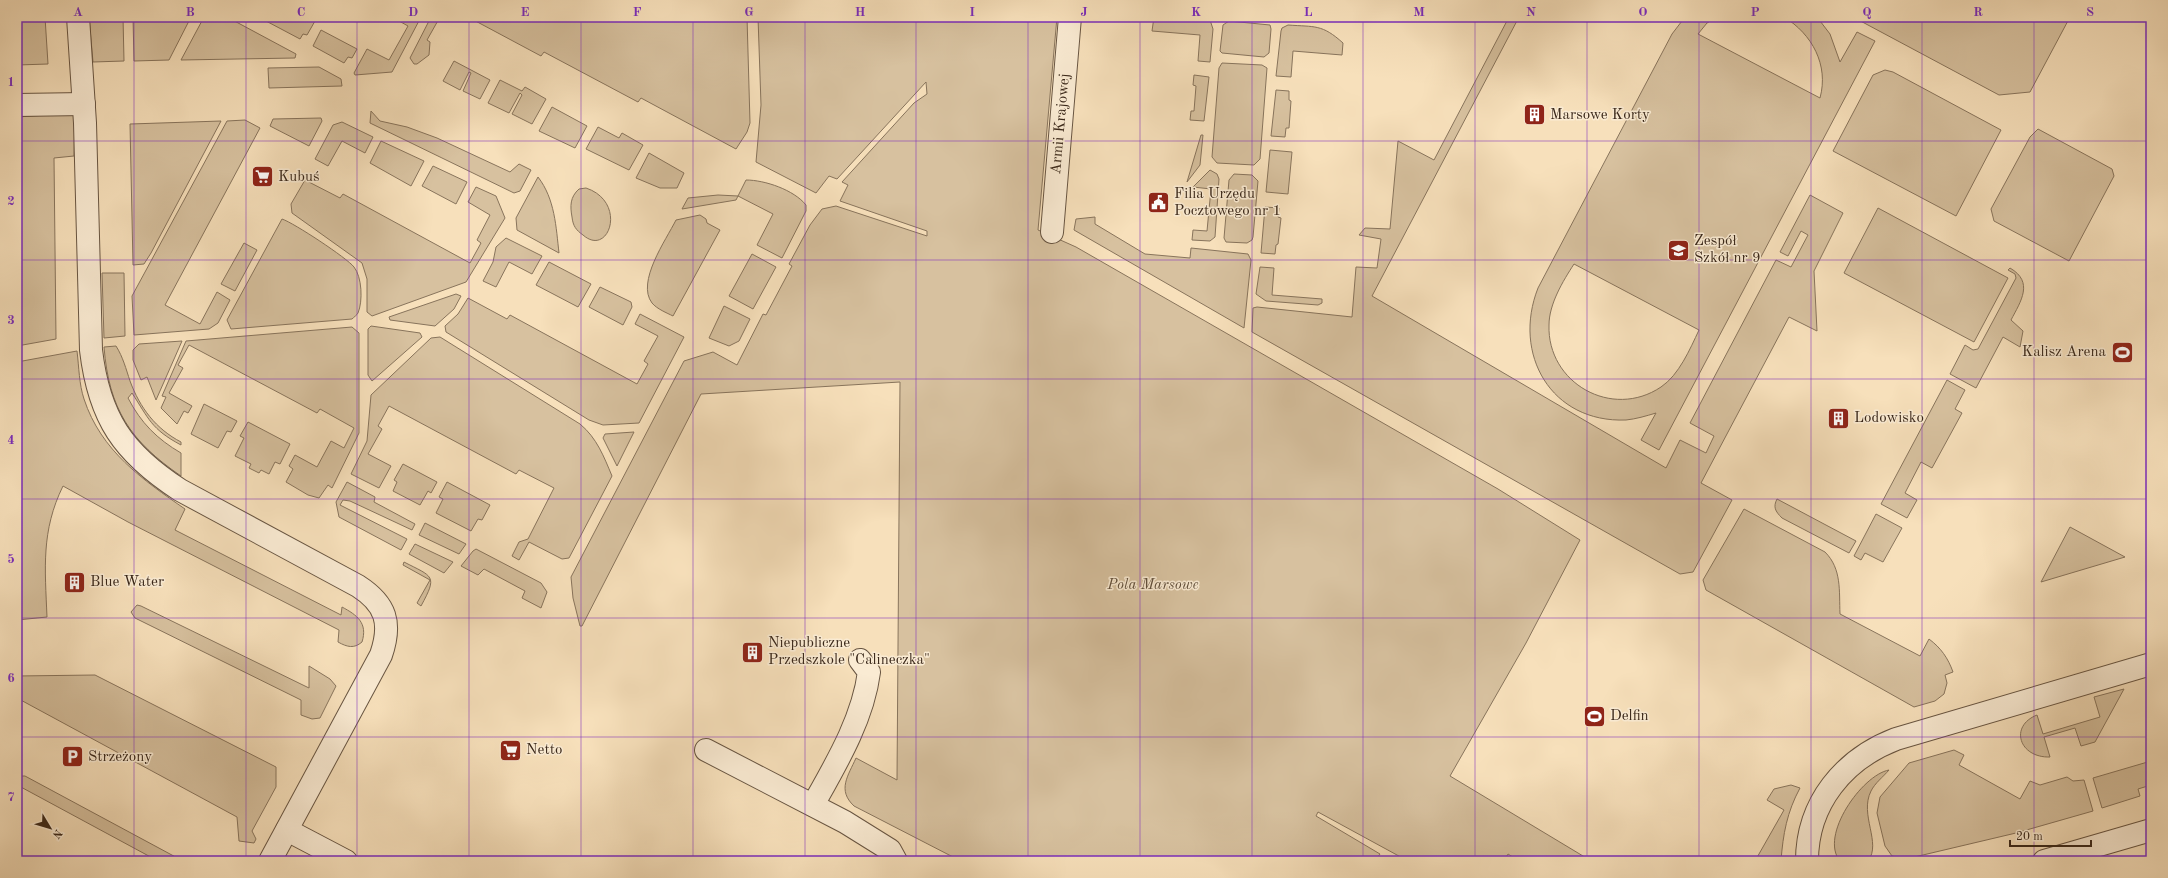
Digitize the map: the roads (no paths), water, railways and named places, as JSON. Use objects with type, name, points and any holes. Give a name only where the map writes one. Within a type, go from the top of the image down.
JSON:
[{"type":"street","points":[[78,17],[84,104],[91,350],[98,392],[114,428],[127,446],[160,477],[180,490],[358,586],[378,603],[385,614],[387,628],[386,642],[381,655],[270,861]]},
{"type":"street","name":"Armii Krajowej","points":[[1052,232],[1070,17]]},
{"type":"street","points":[[17,105],[84,104]]},
{"type":"street","points":[[813,805],[842,750],[866,693],[869,672],[860,660]]},
{"type":"street","points":[[1807,861],[1810,831],[1816,812],[1826,794],[1841,775],[1858,758],[1876,747],[1896,739],[2151,664]]},
{"type":"street","points":[[706,750],[845,822],[890,850],[896,861]]},
{"type":"street","points":[[287,830],[346,861]]},
{"type":"street","points":[[2044,861],[2151,830]]},
{"type":"place","name":"Marsowe Korty","points":[[1535,115]]},
{"type":"place","name":"Kubuś","points":[[262,177]]},
{"type":"place","name":"Filia Urzędu Pocztowego nr 1","points":[[1159,203]]},
{"type":"place","name":"Zespół Szkół nr 9","points":[[1679,250]]},
{"type":"place","name":"Kalisz Arena","points":[[2122,352]]},
{"type":"place","name":"Lodowisko","points":[[1839,418]]},
{"type":"place","name":"Blue Water","points":[[74,582]]},
{"type":"place","name":"Niepubliczne Przedszkole \"Calineczka\"","points":[[753,652]]},
{"type":"place","name":"Delfin","points":[[1595,716]]},
{"type":"place","name":"Netto","points":[[511,750]]},
{"type":"place","name":"Strzeżony","points":[[72,757]]},
{"type":"park label","name":"Pola Marsowe","points":[[1153,585]]}]
